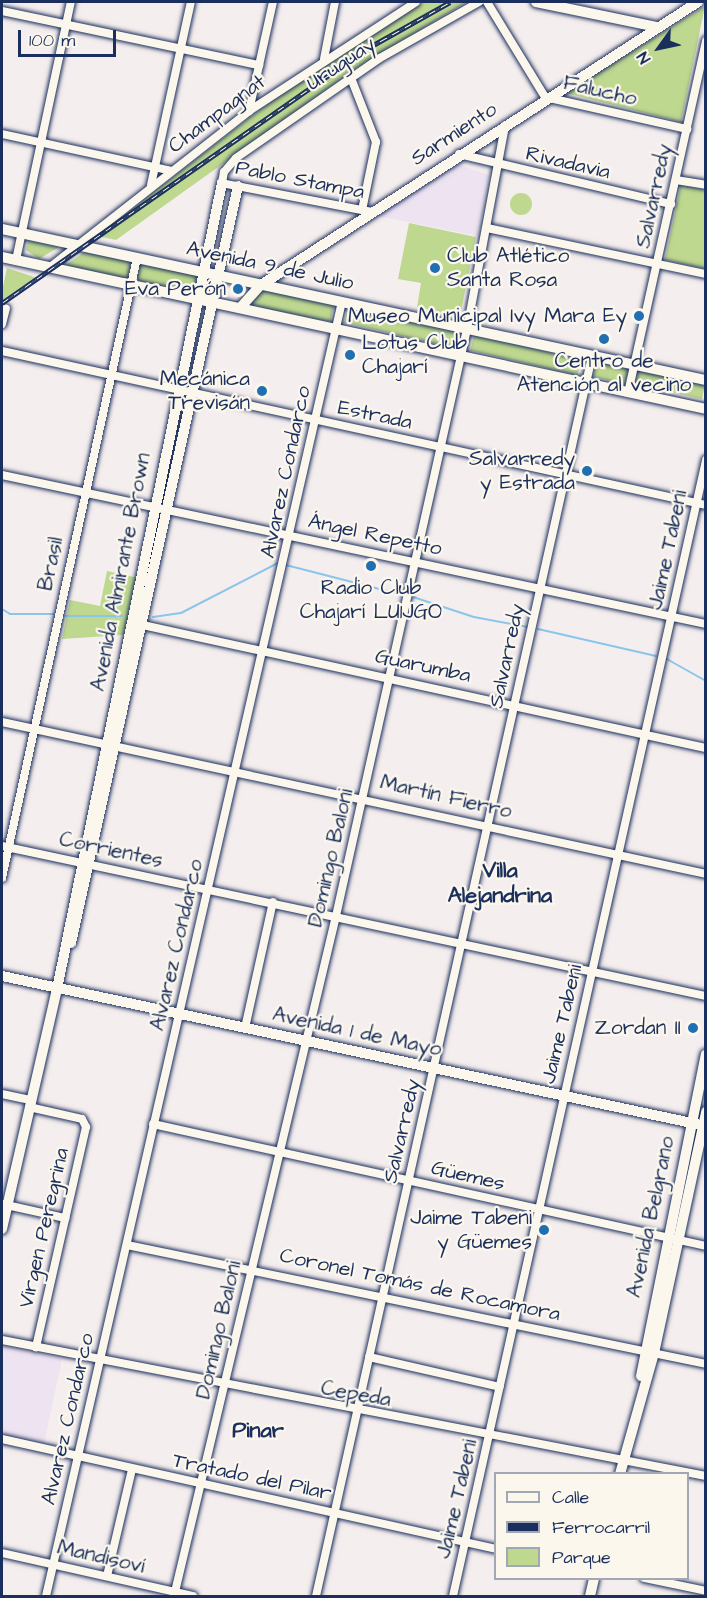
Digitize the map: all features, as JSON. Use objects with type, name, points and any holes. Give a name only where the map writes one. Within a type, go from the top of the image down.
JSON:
[{"type":"main road","points":[[536,2],[657,27]]},
{"type":"main road","name":"Sarmiento","points":[[240,308],[261,285],[367,211],[698,2]]},
{"type":"main road","name":"Avenida Almirante Brown","points":[[137,624],[152,508],[177,390],[200,298],[222,183]]},
{"type":"main road","name":"Avenida Almirante Brown","points":[[2,1229],[4,1204],[57,989],[137,624],[168,512],[215,303],[238,186]]},
{"type":"main road","name":"Avenida 9 de Julio","points":[[2,229],[705,380]]},
{"type":"main road","points":[[2,257],[705,409]]},
{"type":"main road","name":"Avenida 1 de Mayo","points":[[2,976],[704,1125]]},
{"type":"main road","name":"Avenida Belgrano","points":[[620,1472],[672,1239],[705,1054]]},
{"type":"main road","name":"Avenida Belgrano","points":[[672,1239],[704,1125],[705,1112]]},
{"type":"main road","points":[[590,1596],[594,1580]]},
{"type":"street","points":[[16,260],[39,142],[71,2]]},
{"type":"street","points":[[151,184],[191,2]]},
{"type":"street","points":[[249,111],[273,2]]},
{"type":"street","points":[[324,59],[335,2]]},
{"type":"street","name":"Champagnat","points":[[49,268],[151,184],[249,111],[324,59],[416,2]]},
{"type":"street","name":"Uruguay","points":[[229,163],[351,78],[479,2]]},
{"type":"street","name":"Falucho","points":[[487,2],[545,97],[687,129]]},
{"type":"street","points":[[2,10],[259,65]]},
{"type":"street","name":"Salvarredy","points":[[628,393],[687,129],[702,72],[705,41]]},
{"type":"street","points":[[351,78],[376,142],[367,211]]},
{"type":"street","name":"Domingo Baloni","points":[[174,1594],[307,1042],[363,797],[461,357],[506,123]]},
{"type":"street","points":[[2,134],[171,171]]},
{"type":"street","name":"Rivadavia","points":[[459,154],[498,166],[671,204]]},
{"type":"street","name":"Avenida Almirante Brown","points":[[222,183],[229,163]]},
{"type":"street","points":[[676,180],[705,185]]},
{"type":"street","name":"Pablo Stampa","points":[[222,183],[367,211]]},
{"type":"street","points":[[487,228],[705,274]]},
{"type":"street","name":"Brasil","points":[[2,878],[5,846],[34,729],[137,258]]},
{"type":"street","name":"Alvarez Condarco","points":[[46,1596],[153,1124],[266,651],[342,302]]},
{"type":"street","points":[[2,324],[6,308]]},
{"type":"street","name":"Estrada","points":[[2,351],[701,504]]},
{"type":"street","name":"Salvarredy","points":[[316,1596],[592,356]]},
{"type":"street","name":"Jaime Tabeni","points":[[453,1596],[662,653],[701,504],[705,460]]},
{"type":"street","name":"Ángel Repetto","points":[[2,474],[168,512],[705,624]]},
{"type":"street","name":"Guarumba","points":[[137,624],[646,733],[705,748]]},
{"type":"street","name":"Martín Fierro","points":[[2,722],[363,797],[705,874]]},
{"type":"street","name":"Corrientes","points":[[5,846],[705,996]]},
{"type":"street","points":[[245,1028],[273,902]]},
{"type":"street","points":[[2,1094],[30,1103]]},
{"type":"street","name":"Virgen Peregrina","points":[[30,1103],[82,1119],[86,1127],[36,1347]]},
{"type":"street","name":"Güemes","points":[[153,1124],[705,1246]]},
{"type":"street","points":[[4,1204],[65,1218]]},
{"type":"street","name":"Coronel Tomás de Rocamora","points":[[127,1245],[252,1268],[705,1364]]},
{"type":"street","name":"Cepeda","points":[[2,1340],[99,1362],[358,1413],[490,1435],[684,1472]]},
{"type":"street","points":[[369,1358],[500,1388]]},
{"type":"street","name":"Tratado del Pilar","points":[[2,1439],[494,1549]]},
{"type":"street","points":[[107,1576],[132,1469]]},
{"type":"street","name":"Cepeda","points":[[689,1473],[705,1476]]},
{"type":"street","name":"Mandisoví","points":[[2,1553],[107,1576],[174,1594],[193,1596]]},
{"type":"street","points":[[653,1580],[705,1591]]},
{"type":"shaded area","points":[[456,164],[489,175],[478,236],[378,216]]},
{"type":"shaded area","points":[[2,1346],[62,1359],[44,1444],[2,1435]]},
{"type":"green space","points":[[422,2],[467,2],[358,67],[116,240],[97,236],[271,101]]},
{"type":"green space","points":[[705,6],[681,122],[566,93]]},
{"type":"green space","points":[[681,184],[705,190],[705,269],[665,260]]},
{"type":"green space","points":[[521,193],[529,196],[532,204],[529,212],[521,215],[513,212],[510,204],[513,196]]},
{"type":"green space","name":"Club Atlético Santa Rosa","points":[[409,223],[476,237],[460,316],[417,307],[421,283],[398,279]]},
{"type":"green space","points":[[29,240],[59,247],[39,259],[26,250]]},
{"type":"green space","points":[[86,251],[132,261],[127,280],[66,265]]},
{"type":"green space","points":[[140,263],[199,274],[195,295],[136,284]]},
{"type":"green space","points":[[7,268],[37,278],[2,301],[2,291]]},
{"type":"green space","points":[[264,290],[334,305],[330,322],[253,306],[250,301]]},
{"type":"green space","points":[[348,307],[456,332],[453,348],[344,323]]},
{"type":"green space","points":[[474,335],[581,360],[578,375],[470,351]]},
{"type":"green space","points":[[597,361],[629,369],[625,385],[593,377]]},
{"type":"green space","points":[[638,369],[705,385],[702,399],[635,384]]},
{"type":"green space","points":[[107,571],[139,578],[124,635],[62,639],[70,600],[100,606]]},
{"type":"waterway","points":[[153,617],[181,613],[278,563],[403,595]]},
{"type":"waterway","points":[[413,597],[474,617],[528,627]]},
{"type":"waterway","points":[[2,609],[10,614],[54,614]]},
{"type":"waterway","points":[[66,616],[122,616]]},
{"type":"waterway","points":[[538,629],[656,656]]},
{"type":"waterway","points":[[665,658],[706,681]]},
{"type":"railway","points":[[2,303],[368,48],[450,2]]},
{"type":"place","name":"Club Atlético Santa Rosa","points":[[435,268]]},
{"type":"place","name":"Eva Perón","points":[[238,289]]},
{"type":"place","name":"Museo Municipal Ivy Mara Ey","points":[[639,316]]},
{"type":"place","name":"Centro de Atención al vecino","points":[[604,339]]},
{"type":"place","name":"Lotus Club Chajarí","points":[[350,355]]},
{"type":"place","name":"Mecánica Trevisán","points":[[262,391]]},
{"type":"place","name":"Salvarredy y Estrada","points":[[587,471]]},
{"type":"place","name":"Radio Club Chajarí LU1JGO","points":[[371,566]]},
{"type":"place","name":"Zordan II","points":[[693,1028]]},
{"type":"place","name":"Jaime Tabeni y Güemes","points":[[544,1230]]},
{"type":"district","name":"Villa Alejandrina","points":[[500,882]]},
{"type":"district","name":"Pinar","points":[[258,1431]]}]
